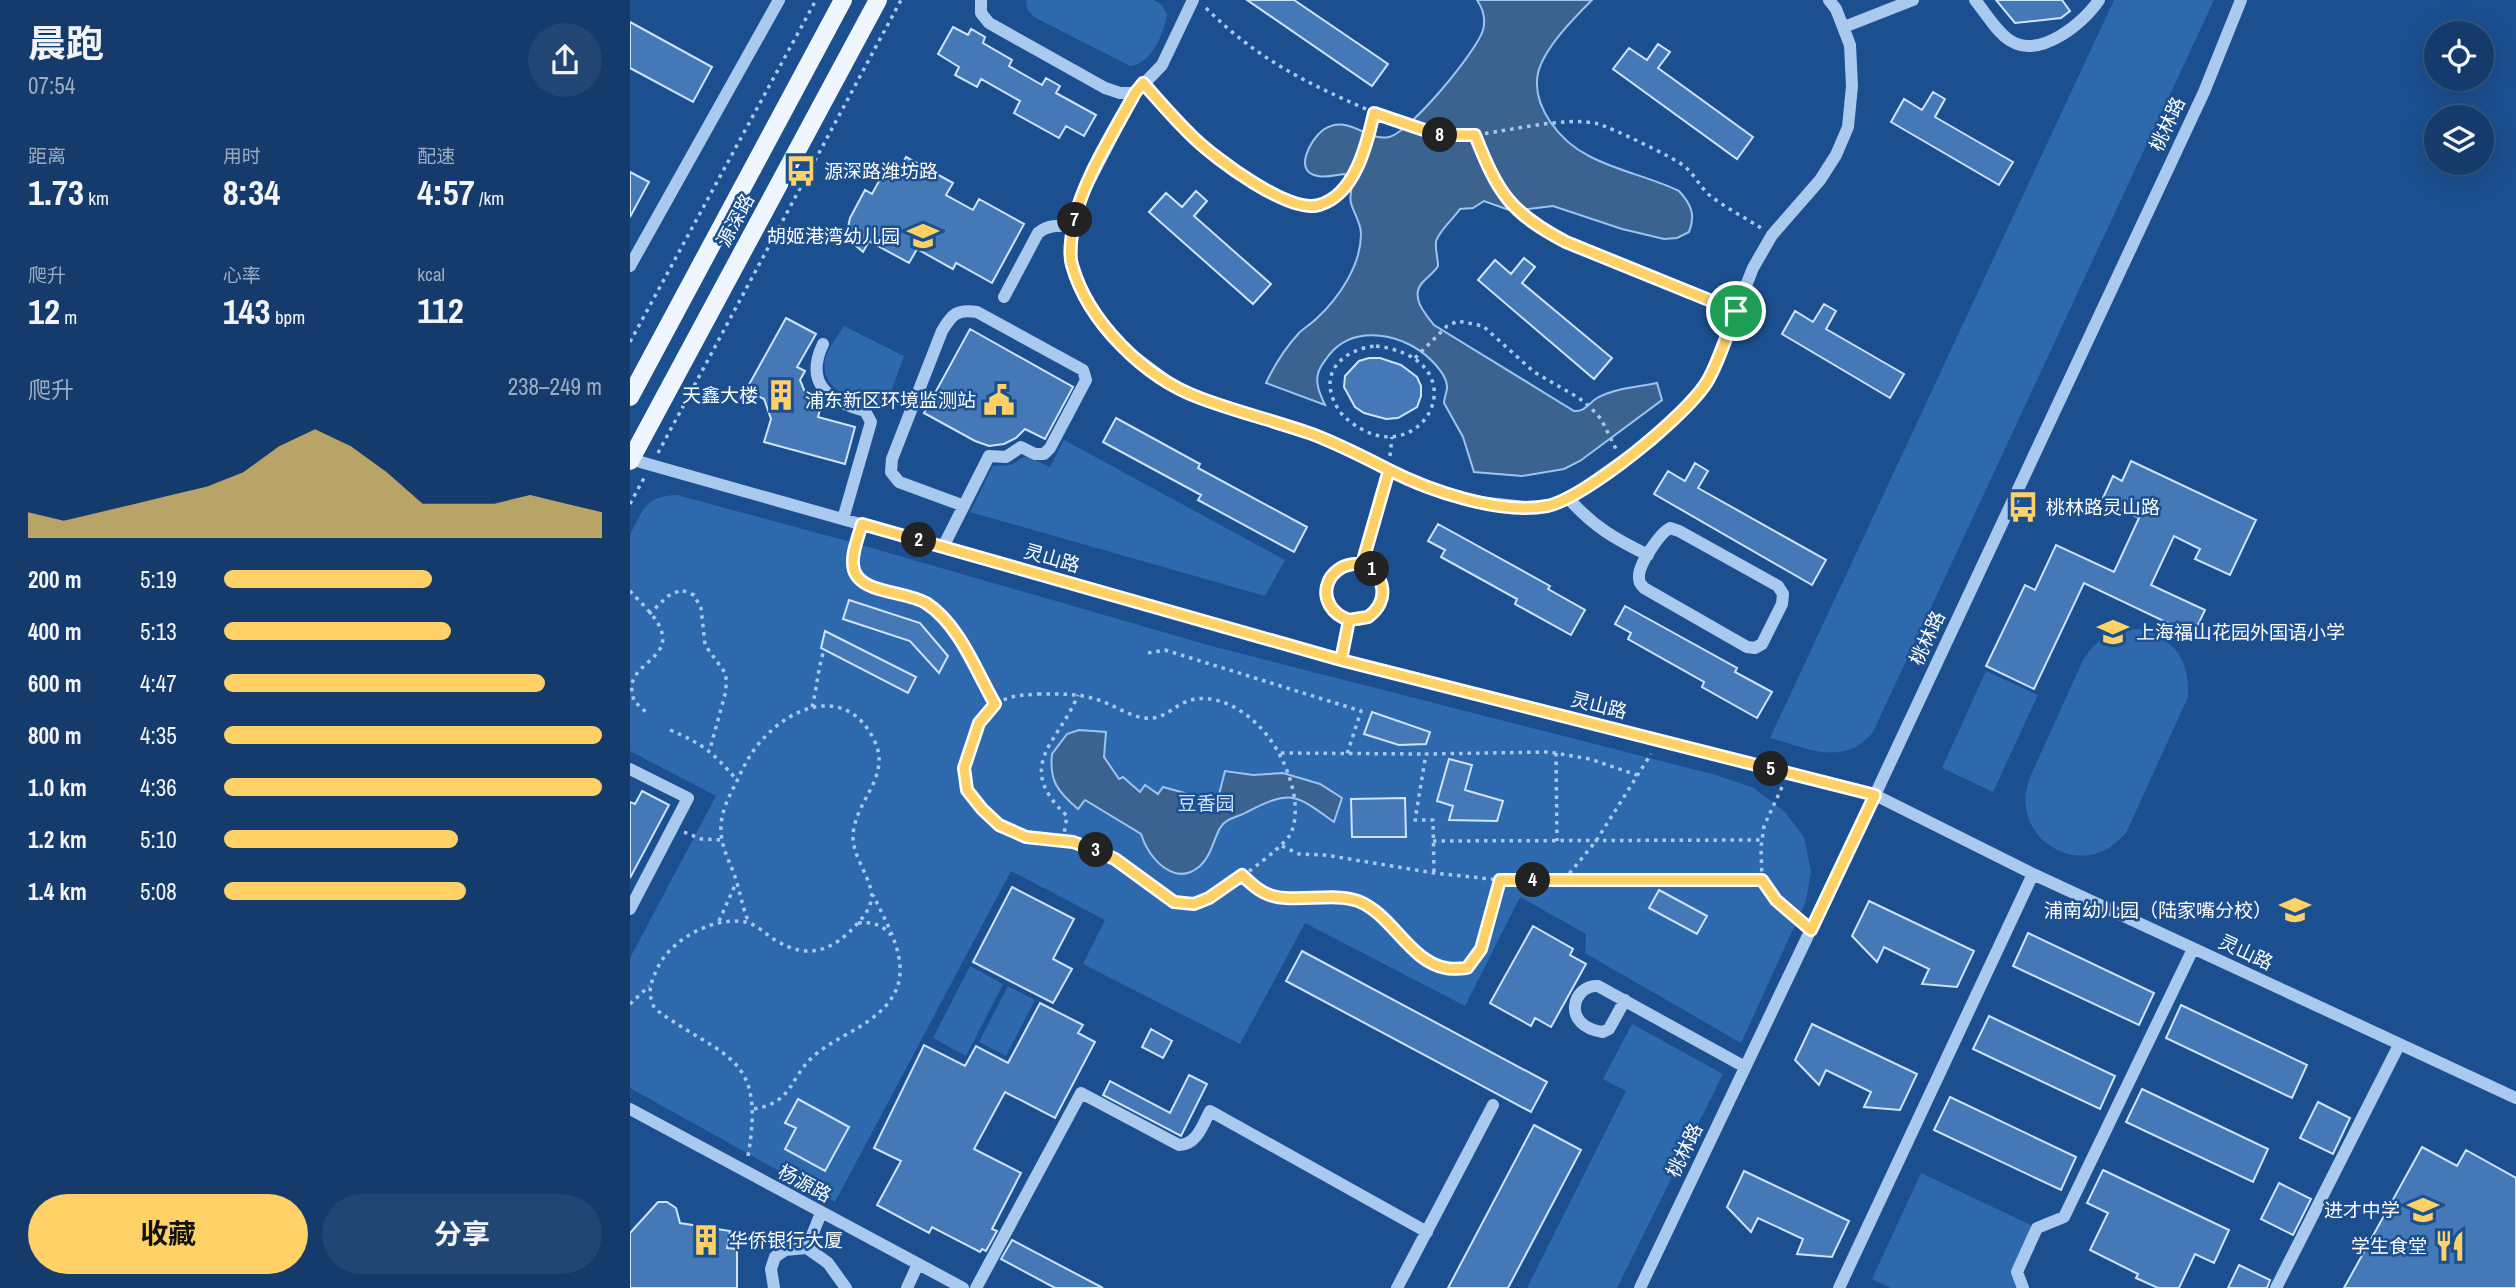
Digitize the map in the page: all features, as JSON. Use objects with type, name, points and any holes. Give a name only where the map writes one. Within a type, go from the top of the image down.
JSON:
[{"type":"main road","name":"源深路","points":[[630,397],[843,0]]},
{"type":"main road","name":"源深路","points":[[630,459],[878,0]]},
{"type":"street","points":[[630,266],[779,0]]},
{"type":"street","points":[[981,0],[981,13],[989,23],[1105,88],[1120,93],[1139,88]]},
{"type":"street","points":[[1195,0],[1162,65],[1139,88],[1083,193],[1073,226],[1071,262],[1084,297],[1105,328],[1124,349],[1171,384],[1199,398],[1314,435],[1415,483],[1479,502],[1525,507],[1547,506],[1569,499],[1652,440],[1691,403],[1708,382],[1753,268],[1772,235],[1820,180],[1836,155],[1848,127],[1852,86],[1850,45],[1844,27],[1829,0]]},
{"type":"street","points":[[1844,27],[1913,0]]},
{"type":"street","points":[[1975,0],[2008,40],[2018,45],[2030,46],[2054,39],[2075,28],[2099,0]]},
{"type":"street","name":"桃林路","points":[[1640,1288],[1875,795],[2204,92],[2241,0]]},
{"type":"street","points":[[1004,297],[1038,233],[1054,226],[1073,226]]},
{"type":"street","points":[[943,547],[964,506],[989,456],[1006,457],[1021,447],[1035,454],[1044,454],[1051,448],[1086,380],[1083,370],[977,312],[964,310],[953,315],[942,331],[892,459],[891,472],[899,482],[964,506]]},
{"type":"street","points":[[823,344],[816,359],[816,376],[824,391],[837,401],[865,411],[871,422],[843,519]]},
{"type":"street","name":"灵山路","points":[[630,459],[1341,660],[1875,795],[2033,874],[2516,1098]]},
{"type":"street","points":[[1362,564],[1389,470]]},
{"type":"street","points":[[1569,499],[1588,520],[1648,555]]},
{"type":"street","points":[[1670,528],[1778,586],[1783,594],[1782,604],[1762,644],[1755,648],[1747,647],[1644,588],[1639,581],[1639,572],[1648,555],[1661,532],[1670,528]]},
{"type":"street","points":[[1362,564],[1378,575],[1383,593],[1376,611],[1359,620],[1349,620],[1333,611],[1326,594],[1327,585],[1330,577],[1344,565],[1362,564]]},
{"type":"street","points":[[1341,660],[1349,620]]},
{"type":"street","points":[[630,769],[688,798],[630,909]]},
{"type":"street","points":[[1839,1288],[2033,874]]},
{"type":"street","points":[[2023,1288],[2017,1272],[2037,1228],[2064,1217],[2193,948]]},
{"type":"street","points":[[1625,1000],[1745,1067]]},
{"type":"street","points":[[2276,1288],[2399,1045]]},
{"type":"street","points":[[976,1288],[1081,1093],[1179,1145],[1188,1145],[1194,1141],[1210,1111],[1427,1232]]},
{"type":"street","points":[[1397,1288],[1493,1105]]},
{"type":"street","name":"杨源路","points":[[630,1109],[963,1288]]},
{"type":"street","points":[[807,1248],[821,1213]]},
{"type":"street","points":[[775,1288],[771,1269],[775,1257],[785,1250],[807,1248],[828,1263],[846,1288]]},
{"type":"street","points":[[906,1288],[918,1264]]},
{"type":"path","points":[[630,342],[816,0]]},
{"type":"path","points":[[630,504],[901,0]]},
{"type":"path","points":[[1195,0],[1276,66],[1389,120],[1439,135],[1475,135],[1580,121],[1600,125],[1682,164],[1710,195],[1772,235]]},
{"type":"path","points":[[1139,88],[1220,159],[1288,202],[1304,206],[1320,205],[1334,197],[1345,185],[1361,161],[1374,113]]},
{"type":"path","points":[[1475,135],[1492,177],[1505,197],[1544,230],[1566,242],[1736,311]]},
{"type":"path","points":[[1415,358],[1447,326],[1458,321],[1483,326],[1534,372],[1585,402],[1601,419],[1613,443]]},
{"type":"path","points":[[1376,346],[1395,348],[1415,358],[1430,372],[1434,384],[1433,398],[1430,412],[1408,434],[1375,436],[1340,414],[1329,386],[1337,364],[1347,354],[1359,347],[1376,346]]},
{"type":"path","points":[[862,524],[852,564],[855,574],[865,583],[922,601],[937,611],[958,639],[995,704]]},
{"type":"path","points":[[649,614],[668,596],[681,590],[694,595],[701,608],[705,645],[726,674],[726,691],[710,750]]},
{"type":"path","points":[[630,592],[661,628],[664,641],[655,657],[640,669],[632,684],[634,701],[647,713]]},
{"type":"path","points":[[812,707],[824,650]]},
{"type":"path","points":[[1149,653],[1165,650],[1361,711],[1347,754]]},
{"type":"path","points":[[1063,840],[1066,816],[1053,803],[1041,782],[1043,754],[1069,716],[1079,695]]},
{"type":"path","points":[[1079,695],[1102,701],[1129,714],[1158,719],[1186,702],[1206,697],[1238,708],[1259,726],[1281,753],[1287,771],[1295,815],[1291,833],[1282,846],[1242,875],[1194,904],[1174,902],[1115,859],[1073,842],[1026,837],[999,825],[967,790],[964,768],[979,723],[995,704],[1013,696],[1079,695]]},
{"type":"path","points":[[749,923],[725,853],[721,831],[725,805],[756,746],[769,733],[793,714],[812,707],[829,705],[847,708],[864,723],[876,743],[880,760],[877,780],[857,815],[852,838],[872,893],[895,939],[902,961],[900,982],[888,1003],[872,1019],[815,1055],[798,1074],[785,1096],[770,1106],[754,1109]]},
{"type":"path","points":[[670,730],[697,741],[710,750],[737,780]]},
{"type":"path","points":[[1564,880],[1597,841],[1659,740]]},
{"type":"path","points":[[1281,753],[1556,753],[1590,759],[1637,775]]},
{"type":"path","points":[[1556,753],[1557,841]]},
{"type":"path","points":[[1426,754],[1415,820],[1433,820],[1434,873]]},
{"type":"path","points":[[1789,773],[1764,826],[1762,880],[1776,900],[1811,930]]},
{"type":"path","points":[[674,825],[688,835],[701,839],[723,840]]},
{"type":"path","points":[[1433,841],[1762,840]]},
{"type":"path","points":[[1282,846],[1299,854],[1325,855],[1434,873],[1500,880],[1762,880]]},
{"type":"path","points":[[1242,875],[1264,894],[1357,901],[1384,917],[1399,936],[1419,954],[1445,968],[1467,968],[1481,949],[1500,880]]},
{"type":"path","points":[[718,922],[736,881]]},
{"type":"path","points":[[630,1003],[649,986],[664,955],[684,937],[718,922],[749,923],[778,942],[800,950],[821,951],[837,944],[858,923],[869,909],[872,893]]},
{"type":"path","points":[[858,923],[871,922],[883,926],[895,939]]},
{"type":"path","points":[[649,986],[655,1009],[723,1051],[747,1080],[754,1109],[745,1172]]},
{"type":"green space","points":[[1026,0],[1153,0],[1161,4],[1167,14],[1160,38],[1151,54],[1138,64],[1130,66],[1034,17],[1027,9]]},
{"type":"green space","points":[[2114,0],[2214,0],[1873,732],[1850,750],[1837,752],[1811,750],[1770,738]]},
{"type":"green space","points":[[844,326],[904,356],[885,408],[854,399],[835,388],[829,381],[825,372],[826,356]]},
{"type":"green space","points":[[1064,440],[1285,560],[1265,596],[970,512],[993,466],[1011,465],[1026,456],[1050,467]]},
{"type":"green space","name":"豆香园","points":[[677,495],[1215,647],[1716,775],[1754,788],[1785,812],[1804,837],[1811,871],[1806,901],[1741,1043],[1585,953],[1586,934],[1520,897],[1465,1006],[1305,923],[1240,1044],[1083,964],[1105,920],[1011,871],[835,1202],[630,1088],[630,958],[716,796],[630,751],[630,535],[646,506],[658,498]]},
{"type":"green space","points":[[2141,629],[2163,639],[2178,653],[2186,672],[2188,697],[2126,833],[2100,853],[2083,856],[2060,851],[2041,838],[2029,819],[2025,799],[2031,775],[2089,652],[2107,636]]},
{"type":"green space","points":[[1986,671],[2038,695],[1993,792],[1942,768]]},
{"type":"green space","points":[[970,966],[1003,984],[966,1056],[933,1038]]},
{"type":"green space","points":[[1008,986],[1035,1000],[1006,1056],[979,1042]]},
{"type":"green space","points":[[1632,1024],[1723,1074],[1617,1288],[1527,1288],[1626,1091],[1603,1079]]},
{"type":"green space","points":[[1921,1173],[2037,1228],[2017,1272],[2023,1288],[1891,1288],[1872,1279]]},
{"type":"shaded area","points":[[1477,0],[1592,0],[1561,34],[1541,63],[1537,86],[1544,111],[1559,133],[1578,150],[1611,166],[1679,191],[1687,200],[1692,215],[1689,232],[1677,238],[1664,239],[1622,229],[1553,206],[1512,211],[1484,201],[1473,208],[1460,209],[1439,234],[1436,245],[1438,266],[1422,283],[1418,294],[1420,305],[1434,325],[1574,411],[1584,409],[1597,398],[1611,392],[1657,383],[1662,400],[1580,461],[1564,469],[1522,476],[1474,472],[1463,437],[1444,403],[1447,383],[1444,376],[1434,363],[1408,344],[1380,336],[1366,336],[1340,345],[1329,355],[1317,378],[1325,405],[1266,383],[1289,344],[1340,292],[1353,270],[1360,246],[1361,230],[1350,199],[1351,180],[1344,174],[1324,177],[1310,173],[1305,162],[1309,147],[1318,134],[1332,126],[1349,126],[1373,136],[1389,137],[1412,121],[1442,90],[1478,40],[1484,22]]},
{"type":"shaded area","points":[[1079,730],[1106,732],[1104,757],[1119,779],[1123,777],[1140,792],[1145,785],[1158,794],[1163,787],[1217,802],[1225,771],[1253,775],[1283,773],[1320,784],[1342,798],[1334,822],[1301,800],[1284,798],[1262,805],[1223,824],[1207,858],[1200,866],[1191,872],[1172,872],[1156,860],[1141,834],[1085,800],[1078,809],[1056,785],[1052,772],[1052,754],[1067,734]]},
{"type":"building","points":[[1247,0],[1294,0],[1388,64],[1372,86]]},
{"type":"building","points":[[1996,0],[2062,0],[2070,11],[2061,18],[2015,23]]},
{"type":"building","points":[[630,22],[712,67],[693,102],[630,68]]},
{"type":"building","points":[[953,27],[968,35],[971,29],[985,37],[983,43],[1012,60],[1009,66],[1042,85],[1046,78],[1060,86],[1056,93],[1096,115],[1084,136],[1066,126],[1059,138],[1014,113],[1020,101],[981,79],[977,87],[955,75],[959,67],[938,54]]},
{"type":"building","points":[[1658,44],[1670,52],[1658,68],[1753,137],[1737,159],[1613,69],[1629,48],[1647,60]]},
{"type":"building","points":[[1933,92],[1945,99],[1935,117],[2013,162],[1999,185],[1891,122],[1904,99],[1922,110]]},
{"type":"building","points":[[906,157],[953,183],[946,195],[973,210],[979,199],[1024,224],[992,283],[956,263],[953,269],[917,249],[909,263],[869,241],[863,252],[855,245],[849,236],[848,227],[865,190],[872,194],[890,161],[901,167]]},
{"type":"building","points":[[630,172],[649,182],[630,217]]},
{"type":"building","points":[[1196,191],[1207,201],[1194,216],[1271,284],[1253,304],[1149,212],[1166,193],[1182,207]]},
{"type":"building","points":[[1524,258],[1535,267],[1522,283],[1612,358],[1594,379],[1478,280],[1495,260],[1511,274]]},
{"type":"building","points":[[1824,304],[1836,311],[1826,329],[1904,374],[1890,398],[1782,334],[1795,311],[1813,322]]},
{"type":"building","name":"天鑫大楼","points":[[786,318],[816,334],[797,367],[805,371],[800,380],[811,407],[820,410],[818,417],[855,427],[845,464],[764,442],[771,419],[764,399],[746,390]]},
{"type":"building","name":"浦东新区环境监测站","points":[[970,329],[1073,387],[1045,439],[1025,429],[1004,444],[989,446],[924,413]]},
{"type":"building","points":[[1380,358],[1401,365],[1417,377],[1421,396],[1417,407],[1398,418],[1386,419],[1364,413],[1355,407],[1344,387],[1345,376],[1359,361]]},
{"type":"building","points":[[1116,418],[1200,464],[1198,468],[1307,527],[1294,552],[1198,500],[1201,495],[1103,442]]},
{"type":"building","points":[[2131,461],[2256,520],[2230,575],[2195,559],[2200,549],[2174,536],[2151,585],[2205,610],[2193,635],[2084,583],[2034,689],[1986,666],[2025,585],[2035,590],[2056,545],[2114,572],[2139,518],[2102,500],[2113,476],[2122,481]]},
{"type":"building","points":[[1695,463],[1708,471],[1698,488],[1826,560],[1812,585],[1654,494],[1668,471],[1685,481]]},
{"type":"building","points":[[1438,524],[1550,586],[1548,589],[1585,610],[1571,635],[1515,604],[1517,599],[1441,557],[1445,550],[1428,541]]},
{"type":"building","points":[[849,600],[920,623],[948,656],[939,673],[910,641],[843,619]]},
{"type":"building","points":[[1625,606],[1737,668],[1735,672],[1772,692],[1757,718],[1702,687],[1704,682],[1628,639],[1631,633],[1615,624]]},
{"type":"building","points":[[825,631],[916,677],[908,693],[821,648]]},
{"type":"building","points":[[1372,712],[1430,732],[1426,744],[1399,745],[1364,734]]},
{"type":"building","points":[[1449,759],[1472,765],[1465,790],[1503,801],[1497,821],[1449,820],[1453,806],[1437,801]]},
{"type":"building","points":[[642,791],[669,805],[630,878],[630,802],[635,804]]},
{"type":"building","points":[[1405,798],[1406,837],[1352,837],[1351,799]]},
{"type":"building","points":[[1012,887],[1074,919],[1053,959],[1072,969],[1053,1003],[973,962]]},
{"type":"building","points":[[1659,890],[1707,916],[1697,934],[1649,908]]},
{"type":"building","points":[[1869,901],[1974,951],[1957,987],[1922,984],[1929,969],[1884,947],[1877,962],[1852,936]]},
{"type":"building","points":[[1533,926],[1573,949],[1570,955],[1586,964],[1551,1027],[1535,1018],[1531,1026],[1490,1003]]},
{"type":"building","points":[[2028,933],[2154,993],[2139,1025],[2013,966]]},
{"type":"building","points":[[1302,951],[1547,1082],[1531,1112],[1286,981]]},
{"type":"building","points":[[1040,1003],[1083,1025],[1078,1033],[1095,1042],[1055,1118],[1005,1092],[974,1149],[1021,1173],[992,1229],[997,1231],[986,1251],[982,1249],[980,1252],[932,1227],[929,1233],[877,1205],[901,1161],[874,1148],[924,1045],[965,1066],[976,1046],[1008,1063]]},
{"type":"building","points":[[2181,1005],[2307,1065],[2292,1098],[2166,1038]]},
{"type":"building","points":[[1989,1016],[2115,1076],[2100,1109],[1973,1049]]},
{"type":"building","points":[[1812,1024],[1917,1074],[1900,1110],[1864,1107],[1871,1092],[1826,1070],[1819,1085],[1795,1060]]},
{"type":"building","points":[[1151,1029],[1172,1041],[1163,1058],[1142,1047]]},
{"type":"building","points":[[1189,1075],[1207,1084],[1181,1136],[1103,1095],[1110,1081],[1170,1113]]},
{"type":"building","points":[[2142,1089],[2268,1149],[2253,1182],[2126,1122]]},
{"type":"building","points":[[1950,1097],[2076,1157],[2061,1190],[1934,1130]]},
{"type":"building","points":[[798,1099],[849,1127],[825,1171],[785,1149],[796,1128],[785,1123]]},
{"type":"building","points":[[2318,1102],[2350,1118],[2333,1154],[2300,1138]]},
{"type":"building","points":[[1534,1125],[1581,1150],[1508,1288],[1448,1288]]},
{"type":"building","points":[[2422,1147],[2457,1166],[2466,1150],[2516,1178],[2516,1288],[2344,1288]]},
{"type":"building","points":[[2103,1170],[2229,1230],[2214,1263],[2195,1254],[2179,1288],[2158,1288],[2136,1278],[2138,1274],[2090,1250],[2108,1213],[2087,1203]]},
{"type":"building","points":[[1744,1171],[1849,1221],[1832,1257],[1797,1254],[1803,1239],[1758,1218],[1751,1232],[1727,1207]]},
{"type":"building","points":[[2279,1183],[2311,1199],[2293,1235],[2261,1219]]},
{"type":"building","name":"华侨银行大厦","points":[[658,1202],[667,1202],[676,1208],[680,1223],[730,1231],[727,1248],[737,1249],[737,1288],[630,1288],[630,1233]]},
{"type":"building","points":[[1012,1240],[1103,1288],[1055,1288],[1001,1259]]},
{"type":"building","points":[[2239,1265],[2270,1280],[2267,1288],[2228,1288]]},
{"type":"place","name":"源深路潍坊路","points":[[801,171]]},
{"type":"place","name":"胡姬港湾幼儿园","points":[[923,236]]},
{"type":"place","name":"天鑫大楼","points":[[781,395]]},
{"type":"place","name":"浦东新区环境监测站","points":[[999,400]]},
{"type":"place","name":"桃林路灵山路","points":[[2023,507]]},
{"type":"place","name":"上海福山花园外国语小学","points":[[2113,632]]},
{"type":"place","name":"浦南幼儿园（陆家嘴分校）","points":[[2295,910]]},
{"type":"place","name":"进才中学","points":[[2423,1210]]},
{"type":"place","name":"华侨银行大厦","points":[[706,1240]]},
{"type":"place","name":"学生食堂","points":[[2450,1246]]},
{"type":"route","points":[[1736,311],[1566,242],[1544,230],[1505,197],[1492,177],[1475,135],[1439,135],[1374,113],[1368,142],[1354,174],[1334,197],[1320,205],[1304,206],[1288,202],[1220,159],[1194,138],[1143,83],[1135,93],[1083,193],[1073,226],[1071,262],[1084,297],[1105,328],[1124,349],[1146,367],[1199,398],[1314,435],[1389,470],[1362,564],[1344,565],[1330,577],[1327,585],[1328,603],[1333,611],[1349,620],[1341,660],[1875,795],[1811,930],[1776,900],[1762,880],[1500,880],[1481,949],[1467,968],[1445,968],[1419,954],[1399,936],[1384,917],[1357,901],[1264,894],[1242,875],[1209,898],[1194,904],[1174,902],[1115,859],[1073,842],[1026,837],[999,825],[982,809],[967,790],[964,768],[979,723],[995,704],[958,639],[937,611],[922,601],[865,583],[855,574],[852,564],[862,524],[1341,660],[1349,620],[1368,617],[1381,603],[1383,593],[1378,575],[1362,564],[1389,470],[1415,483],[1479,502],[1525,507],[1547,506],[1569,499],[1652,440],[1691,403],[1708,382],[1736,311]]}]
